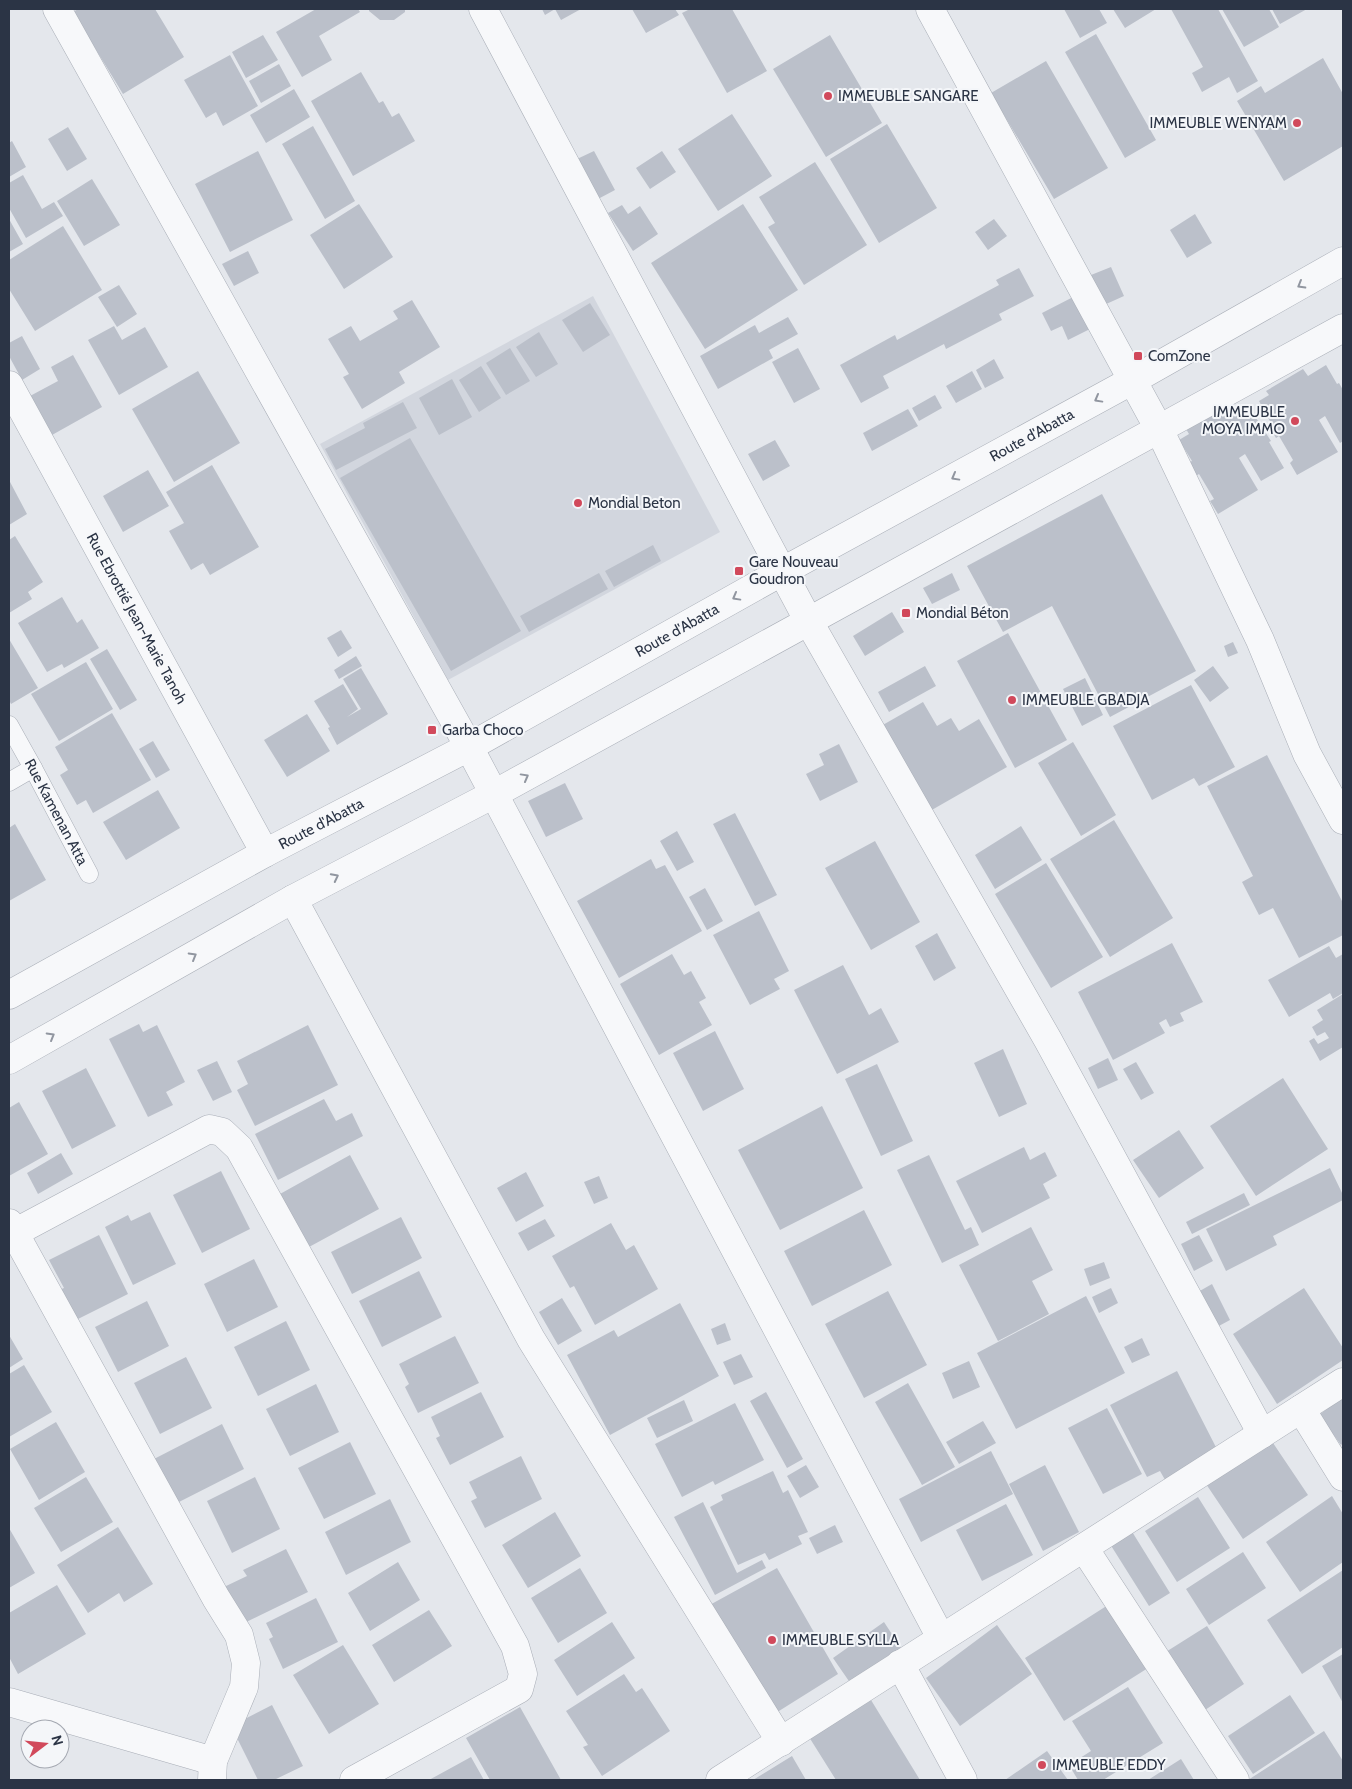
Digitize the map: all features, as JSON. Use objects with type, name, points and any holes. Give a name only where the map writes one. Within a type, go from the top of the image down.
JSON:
[{"type":"street","points":[[58,9],[469,747],[941,1638]]},
{"type":"street","points":[[483,9],[809,622],[1048,1040],[1262,1434]]},
{"type":"street","points":[[930,9],[1159,429],[1260,640],[1307,754],[1343,820]]},
{"type":"street","name":"Route d'Abatta","points":[[9,995],[265,853],[469,747],[783,571],[1133,380],[1343,261]]},
{"type":"street","points":[[9,1060],[293,899],[494,794],[1343,328]]},
{"type":"street","name":"Rue Ebrottié Jean-Marie Tanoh","points":[[9,385],[265,853]]},
{"type":"street","points":[[293,899],[531,1339],[781,1742]]},
{"type":"street","points":[[9,1702],[213,1771],[244,1687],[246,1663],[239,1635],[211,1590],[12,1228],[209,1129],[222,1132],[239,1148],[515,1646],[523,1674],[519,1689],[354,1780]]},
{"type":"street","points":[[720,1780],[1343,1382]]},
{"type":"street","points":[[1301,1409],[1343,1477]]},
{"type":"street","points":[[1084,1548],[1235,1780]]},
{"type":"street","points":[[900,1664],[963,1780]]},
{"type":"lane","name":"Rue Kamenan Atta","points":[[9,725],[89,874]]},
{"type":"lane","points":[[9,782],[33,768]]},
{"type":"shaded area","name":"Mondial Beton","points":[[593,296],[720,532],[448,680],[320,444]]},
{"type":"building","points":[[78,9],[155,9],[184,57],[123,94],[73,12]]},
{"type":"building","points":[[316,9],[358,9],[360,12],[319,36],[332,60],[302,77],[276,32]]},
{"type":"building","points":[[369,9],[405,9],[405,12],[394,20],[380,20]]},
{"type":"building","points":[[542,9],[555,9],[545,15]]},
{"type":"building","points":[[555,9],[581,9],[561,20]]},
{"type":"building","points":[[632,9],[675,9],[679,15],[646,33]]},
{"type":"building","points":[[690,9],[732,9],[767,71],[727,93],[682,13]]},
{"type":"building","points":[[1064,9],[1099,9],[1107,23],[1080,38]]},
{"type":"building","points":[[1113,9],[1156,9],[1125,28]]},
{"type":"building","points":[[1171,9],[1218,9],[1258,81],[1237,93],[1229,77],[1202,92],[1192,73],[1203,67]]},
{"type":"building","points":[[1222,9],[1269,9],[1279,27],[1244,47]]},
{"type":"building","points":[[1272,9],[1307,9],[1280,24]]},
{"type":"building","points":[[1096,34],[1156,140],[1125,158],[1065,52]]},
{"type":"building","points":[[263,35],[278,60],[246,78],[232,52]]},
{"type":"building","name":"IMMEUBLE SANGARE","points":[[830,35],[882,123],[826,157],[773,69]]},
{"type":"building","points":[[230,55],[258,106],[223,126],[216,112],[206,118],[184,80]]},
{"type":"building","name":"IMMEUBLE WENYAM","points":[[1323,58],[1343,94],[1343,146],[1284,181],[1237,101],[1261,86],[1265,93]]},
{"type":"building","points":[[1046,61],[1108,168],[1054,199],[991,93]]},
{"type":"building","points":[[279,64],[291,86],[261,103],[249,81]]},
{"type":"building","points":[[361,72],[379,103],[383,101],[392,117],[399,113],[415,141],[353,176],[311,101]]},
{"type":"building","points":[[294,89],[310,117],[266,143],[250,115]]},
{"type":"building","points":[[732,114],[772,176],[718,211],[678,149]]},
{"type":"building","points":[[887,124],[937,208],[879,243],[830,159]]},
{"type":"building","points":[[313,126],[355,201],[325,219],[282,144]]},
{"type":"building","points":[[68,127],[87,159],[67,171],[48,139]]},
{"type":"building","points":[[12,141],[26,167],[9,177],[9,143]]},
{"type":"building","points":[[258,151],[293,220],[230,252],[195,184]]},
{"type":"building","points":[[594,151],[615,190],[598,199],[577,159]]},
{"type":"building","points":[[662,151],[676,172],[650,189],[636,168]]},
{"type":"building","points":[[815,162],[867,245],[804,285],[768,227],[775,223],[759,197]]},
{"type":"building","points":[[23,175],[42,209],[54,202],[63,216],[26,238],[9,208],[9,183]]},
{"type":"building","points":[[92,179],[120,225],[84,246],[57,201]]},
{"type":"building","points":[[359,204],[393,257],[344,289],[310,235]]},
{"type":"building","points":[[743,204],[798,290],[705,349],[651,263]]},
{"type":"building","points":[[622,205],[628,214],[640,206],[658,234],[633,251],[608,213]]},
{"type":"building","points":[[1195,214],[1212,243],[1187,258],[1170,230]]},
{"type":"building","points":[[9,219],[23,244],[9,252]]},
{"type":"building","points":[[994,219],[1007,236],[988,250],[975,232]]},
{"type":"building","points":[[63,226],[102,290],[35,331],[9,289],[9,260]]},
{"type":"building","points":[[248,251],[259,273],[234,286],[222,264]]},
{"type":"building","points":[[1111,267],[1124,296],[1104,305],[1091,275]]},
{"type":"building","points":[[1019,268],[1034,296],[999,314],[1002,320],[946,349],[944,344],[883,376],[889,388],[861,403],[840,365],[895,335],[897,340],[999,285],[996,280]]},
{"type":"building","points":[[119,285],[137,314],[117,327],[98,297]]},
{"type":"building","points":[[1077,295],[1094,327],[1068,340],[1062,326],[1051,331],[1042,313]]},
{"type":"building","points":[[412,300],[440,347],[399,372],[405,383],[362,409],[343,377],[349,374],[328,339],[351,326],[360,341],[398,319],[393,311]]},
{"type":"building","points":[[590,303],[610,335],[583,352],[562,320]]},
{"type":"building","points":[[788,317],[798,334],[769,350],[773,358],[718,389],[700,356],[755,325],[759,333]]},
{"type":"building","points":[[114,326],[122,340],[145,327],[168,367],[119,395],[88,340]]},
{"type":"building","points":[[539,332],[558,364],[536,377],[516,347]]},
{"type":"building","points":[[22,336],[40,369],[22,380],[9,356],[9,343]]},
{"type":"building","points":[[510,348],[530,381],[506,395],[486,363]]},
{"type":"building","points":[[798,348],[820,389],[794,403],[772,362]]},
{"type":"building","points":[[73,355],[102,407],[52,435],[30,396],[58,381],[51,367]]},
{"type":"building","points":[[994,359],[1004,378],[985,388],[976,370]]},
{"type":"building","name":"IMMEUBLE MOYA IMMO","points":[[1326,365],[1337,384],[1339,383],[1343,390],[1343,441],[1340,443],[1325,416],[1319,420],[1338,452],[1297,475],[1290,463],[1293,460],[1279,436],[1276,438],[1268,425],[1271,423],[1259,401],[1269,395],[1266,391],[1303,369],[1308,376]]},
{"type":"building","points":[[481,366],[501,398],[479,412],[459,380]]},
{"type":"building","points":[[198,371],[240,443],[174,482],[132,409]]},
{"type":"building","points":[[972,371],[982,389],[956,403],[946,386]]},
{"type":"building","points":[[452,379],[472,417],[439,435],[419,398]]},
{"type":"building","points":[[935,395],[942,408],[919,421],[912,408]]},
{"type":"building","points":[[403,402],[417,428],[336,470],[325,449],[365,428],[363,423]]},
{"type":"building","points":[[1247,404],[1271,441],[1269,442],[1284,468],[1261,481],[1245,454],[1239,458],[1258,490],[1218,514],[1210,501],[1214,499],[1199,474],[1196,476],[1188,463],[1192,461],[1179,440],[1189,434],[1186,429],[1224,407],[1228,414]]},
{"type":"building","points":[[908,409],[918,426],[872,451],[863,433]]},
{"type":"building","points":[[410,438],[521,631],[451,671],[340,478]]},
{"type":"building","points":[[775,440],[790,466],[763,481],[748,454]]},
{"type":"building","points":[[212,465],[259,547],[210,575],[203,563],[191,570],[169,531],[184,523],[166,492]]},
{"type":"building","points":[[148,470],[169,506],[123,532],[103,496]]},
{"type":"building","points":[[9,480],[27,514],[9,525]]},
{"type":"building","points":[[1102,494],[1196,671],[1110,717],[1052,606],[1003,632],[967,566]]},
{"type":"building","points":[[15,536],[43,582],[28,592],[32,599],[9,613],[9,540]]},
{"type":"building","points":[[653,545],[661,561],[614,587],[605,571]]},
{"type":"building","points":[[599,573],[608,589],[529,632],[520,616]]},
{"type":"building","points":[[952,573],[960,590],[932,604],[923,588]]},
{"type":"building","points":[[62,597],[77,623],[82,619],[99,648],[64,668],[62,664],[47,672],[18,623]]},
{"type":"building","points":[[892,612],[904,632],[865,656],[853,636]]},
{"type":"building","points":[[341,630],[352,648],[338,657],[327,638]]},
{"type":"building","name":"IMMEUBLE GBADJA","points":[[1008,633],[1067,740],[1015,768],[957,661]]},
{"type":"building","points":[[9,639],[38,688],[11,704],[9,700]]},
{"type":"building","points":[[1233,642],[1238,653],[1228,657],[1224,646]]},
{"type":"building","points":[[107,649],[137,700],[120,710],[90,659]]},
{"type":"building","points":[[356,656],[362,666],[339,679],[334,670]]},
{"type":"building","points":[[86,662],[113,709],[59,741],[31,694]]},
{"type":"building","points":[[925,666],[936,686],[889,712],[878,692]]},
{"type":"building","points":[[1213,666],[1229,688],[1210,702],[1194,680]]},
{"type":"building","points":[[361,668],[388,714],[337,745],[328,728],[330,727],[314,701],[343,684],[358,709],[347,717],[361,709],[343,679]]},
{"type":"building","points":[[1085,678],[1103,715],[1082,726],[1063,689]]},
{"type":"building","points":[[1191,685],[1235,767],[1199,786],[1194,778],[1152,800],[1113,726]]},
{"type":"building","points":[[923,702],[937,726],[951,718],[959,731],[979,719],[1007,767],[930,811],[881,726]]},
{"type":"building","points":[[112,713],[151,780],[93,813],[86,800],[77,805],[60,775],[68,770],[55,747]]},
{"type":"building","points":[[307,714],[330,751],[287,777],[264,740]]},
{"type":"building","points":[[153,741],[170,770],[156,778],[139,749]]},
{"type":"building","points":[[1073,742],[1116,815],[1081,836],[1038,763]]},
{"type":"building","points":[[839,744],[858,782],[820,801],[806,774],[824,765],[819,754]]},
{"type":"building","points":[[1267,755],[1343,903],[1343,935],[1299,958],[1273,908],[1259,915],[1242,882],[1253,876],[1207,786]]},
{"type":"building","points":[[565,783],[583,819],[546,837],[528,801]]},
{"type":"building","points":[[158,790],[180,828],[126,860],[103,822]]},
{"type":"building","points":[[735,813],[777,895],[755,906],[713,824]]},
{"type":"building","points":[[1114,820],[1173,918],[1110,957],[1050,859]]},
{"type":"building","points":[[15,824],[46,880],[9,901],[9,828]]},
{"type":"building","points":[[1021,826],[1042,860],[995,889],[975,855]]},
{"type":"building","points":[[677,831],[694,862],[677,871],[660,841]]},
{"type":"building","points":[[875,841],[920,922],[871,950],[825,868]]},
{"type":"building","points":[[651,859],[656,869],[665,865],[702,931],[619,978],[577,901]]},
{"type":"building","points":[[1046,863],[1103,957],[1051,988],[995,894]]},
{"type":"building","points":[[705,888],[723,921],[707,930],[689,897]]},
{"type":"building","points":[[759,911],[789,971],[774,979],[780,989],[750,1005],[713,935]]},
{"type":"building","points":[[937,933],[956,968],[934,981],[915,946]]},
{"type":"building","points":[[1172,943],[1203,1002],[1180,1013],[1184,1021],[1170,1027],[1166,1019],[1159,1023],[1165,1033],[1113,1060],[1078,992]]},
{"type":"building","points":[[1329,946],[1336,958],[1343,954],[1343,993],[1333,999],[1330,993],[1289,1017],[1268,980]]},
{"type":"building","points":[[672,954],[684,975],[691,971],[706,998],[699,1002],[712,1025],[659,1055],[620,984]]},
{"type":"building","points":[[843,965],[869,1015],[881,1008],[899,1042],[837,1074],[794,990]]},
{"type":"building","points":[[1343,994],[1343,1047],[1320,1061],[1309,1041],[1314,1038],[1318,1044],[1329,1038],[1325,1032],[1317,1036],[1312,1027],[1323,1020],[1317,1010]]},
{"type":"building","points":[[139,1024],[143,1032],[157,1025],[185,1082],[166,1092],[173,1105],[148,1117],[109,1039]]},
{"type":"building","points":[[308,1025],[338,1085],[255,1126],[237,1090],[248,1084],[237,1061]]},
{"type":"building","points":[[715,1031],[744,1089],[703,1111],[673,1053]]},
{"type":"building","points":[[1003,1049],[1027,1104],[999,1117],[974,1063]]},
{"type":"building","points":[[1108,1058],[1118,1080],[1098,1089],[1088,1068]]},
{"type":"building","points":[[217,1061],[232,1092],[213,1101],[197,1070]]},
{"type":"building","points":[[1136,1062],[1154,1093],[1141,1100],[1123,1069]]},
{"type":"building","points":[[877,1064],[913,1141],[881,1156],[845,1079]]},
{"type":"building","points":[[86,1068],[116,1126],[72,1149],[42,1091]]},
{"type":"building","points":[[1283,1078],[1328,1149],[1256,1196],[1210,1126]]},
{"type":"building","points":[[324,1099],[336,1121],[352,1113],[363,1136],[278,1180],[255,1134]]},
{"type":"building","points":[[19,1102],[48,1154],[9,1176],[9,1108]]},
{"type":"building","points":[[822,1106],[863,1188],[780,1230],[738,1150]]},
{"type":"building","points":[[1179,1130],[1204,1168],[1159,1198],[1133,1160]]},
{"type":"building","points":[[1024,1147],[1030,1160],[1045,1152],[1057,1176],[1043,1184],[1050,1198],[982,1233],[956,1181]]},
{"type":"building","points":[[61,1153],[73,1174],[38,1194],[27,1173]]},
{"type":"building","points":[[350,1155],[379,1209],[309,1247],[280,1194]]},
{"type":"building","points":[[929,1155],[965,1230],[971,1227],[979,1245],[942,1263],[897,1170]]},
{"type":"building","points":[[1330,1168],[1343,1195],[1343,1200],[1273,1236],[1277,1245],[1226,1271],[1206,1229]]},
{"type":"building","points":[[221,1171],[250,1229],[202,1253],[173,1195]]},
{"type":"building","points":[[526,1172],[544,1206],[516,1222],[497,1188]]},
{"type":"building","points":[[599,1176],[608,1198],[594,1204],[584,1182]]},
{"type":"building","points":[[1244,1193],[1250,1205],[1192,1234],[1186,1222]]},
{"type":"building","points":[[864,1210],[892,1265],[812,1306],[784,1251]]},
{"type":"building","points":[[150,1212],[176,1264],[133,1285],[105,1227],[128,1215],[131,1221]]},
{"type":"building","points":[[401,1217],[422,1258],[352,1294],[331,1252]]},
{"type":"building","points":[[545,1219],[555,1236],[528,1251],[518,1233]]},
{"type":"building","points":[[611,1223],[626,1250],[634,1245],[658,1289],[595,1325],[574,1286],[570,1288],[552,1256]]},
{"type":"building","points":[[1031,1227],[1053,1270],[1032,1281],[1049,1314],[998,1341],[959,1265]]},
{"type":"building","points":[[99,1235],[128,1294],[74,1321],[59,1290],[64,1288],[49,1260]]},
{"type":"building","points":[[1199,1235],[1213,1261],[1194,1271],[1181,1244]]},
{"type":"building","points":[[254,1259],[278,1307],[227,1332],[204,1284]]},
{"type":"building","points":[[1104,1262],[1110,1278],[1090,1286],[1084,1269]]},
{"type":"building","points":[[419,1271],[442,1317],[382,1347],[359,1301]]},
{"type":"building","points":[[1212,1284],[1230,1320],[1217,1327],[1198,1292]]},
{"type":"building","points":[[1111,1288],[1118,1303],[1099,1313],[1092,1297]]},
{"type":"building","points":[[1304,1288],[1343,1348],[1343,1360],[1277,1404],[1233,1334]]},
{"type":"building","points":[[888,1291],[927,1365],[864,1398],[825,1324]]},
{"type":"building","points":[[1086,1296],[1125,1373],[1016,1429],[977,1353]]},
{"type":"building","points":[[562,1298],[582,1331],[558,1345],[539,1312]]},
{"type":"building","points":[[147,1301],[169,1346],[118,1372],[95,1327]]},
{"type":"building","points":[[680,1303],[719,1376],[610,1435],[567,1355],[614,1330],[618,1337]]},
{"type":"building","points":[[286,1321],[310,1370],[258,1396],[234,1347]]},
{"type":"building","points":[[725,1323],[731,1340],[717,1345],[711,1329]]},
{"type":"building","points":[[9,1335],[23,1359],[9,1368]]},
{"type":"building","points":[[455,1336],[479,1383],[418,1413],[405,1387],[409,1384],[399,1364]]},
{"type":"building","points":[[1142,1338],[1150,1355],[1132,1363],[1124,1347]]},
{"type":"building","points":[[741,1354],[753,1377],[734,1385],[723,1362]]},
{"type":"building","points":[[186,1357],[212,1408],[160,1434],[134,1383]]},
{"type":"building","points":[[969,1361],[980,1387],[953,1399],[942,1373]]},
{"type":"building","points":[[24,1365],[52,1412],[9,1437],[9,1374]]},
{"type":"building","points":[[1177,1371],[1221,1457],[1168,1485],[1160,1471],[1147,1477],[1110,1405]]},
{"type":"building","points":[[908,1383],[955,1467],[922,1485],[875,1402]]},
{"type":"building","points":[[316,1384],[339,1432],[290,1456],[266,1409]]},
{"type":"building","points":[[481,1392],[504,1437],[450,1465],[436,1438],[440,1436],[431,1417]]},
{"type":"building","points":[[766,1392],[803,1459],[787,1468],[750,1401]]},
{"type":"building","points":[[1343,1397],[1343,1443],[1341,1445],[1319,1415]]},
{"type":"building","points":[[684,1400],[693,1421],[657,1438],[647,1418]]},
{"type":"building","points":[[735,1403],[764,1460],[715,1485],[713,1481],[682,1497],[655,1444]]},
{"type":"building","points":[[1107,1408],[1142,1474],[1103,1494],[1068,1428]]},
{"type":"building","points":[[983,1421],[996,1443],[959,1464],[946,1442]]},
{"type":"building","points":[[56,1422],[85,1472],[39,1500],[10,1449]]},
{"type":"building","points":[[222,1424],[244,1469],[177,1503],[154,1459]]},
{"type":"building","points":[[1269,1437],[1308,1495],[1243,1539],[1204,1481]]},
{"type":"building","points":[[350,1442],[376,1494],[324,1519],[298,1468]]},
{"type":"building","points":[[991,1451],[1013,1494],[921,1542],[899,1499]]},
{"type":"building","points":[[521,1456],[542,1499],[485,1528],[471,1501],[477,1498],[469,1482]]},
{"type":"building","points":[[806,1465],[819,1487],[800,1498],[787,1476]]},
{"type":"building","points":[[1045,1465],[1079,1532],[1043,1551],[1009,1484]]},
{"type":"building","points":[[773,1471],[783,1493],[788,1490],[808,1532],[798,1536],[802,1544],[769,1560],[765,1553],[738,1565],[710,1507],[723,1500],[721,1495]]},
{"type":"building","points":[[86,1477],[113,1522],[61,1552],[34,1508]]},
{"type":"building","points":[[255,1477],[280,1529],[232,1553],[207,1501]]},
{"type":"building","points":[[1332,1496],[1343,1514],[1343,1562],[1300,1592],[1266,1542]]},
{"type":"building","points":[[1198,1497],[1230,1548],[1177,1582],[1145,1531]]},
{"type":"building","points":[[390,1499],[411,1542],[346,1575],[325,1532]]},
{"type":"building","points":[[703,1502],[737,1573],[762,1560],[766,1568],[715,1595],[674,1517]]},
{"type":"building","points":[[1006,1504],[1033,1555],[982,1581],[956,1530]]},
{"type":"building","points":[[555,1512],[581,1556],[528,1588],[502,1545]]},
{"type":"building","points":[[835,1525],[843,1542],[817,1554],[809,1538]]},
{"type":"building","points":[[118,1527],[153,1584],[124,1602],[119,1593],[88,1613],[57,1565]]},
{"type":"building","points":[[9,1528],[35,1573],[9,1588]]},
{"type":"building","points":[[1131,1530],[1170,1593],[1149,1606],[1110,1544]]},
{"type":"building","points":[[286,1549],[308,1592],[242,1624],[224,1587],[247,1576],[243,1570]]},
{"type":"building","points":[[1243,1552],[1266,1588],[1209,1625],[1186,1589]]},
{"type":"building","points":[[398,1562],[420,1600],[370,1631],[348,1593]]},
{"type":"building","points":[[580,1568],[607,1613],[558,1643],[531,1598]]},
{"type":"building","name":"IMMEUBLE SYLLA","points":[[777,1568],[838,1674],[771,1716],[706,1607]]},
{"type":"building","points":[[1343,1570],[1343,1647],[1302,1674],[1267,1620]]},
{"type":"building","points":[[57,1585],[86,1634],[18,1674],[9,1657],[9,1613]]},
{"type":"building","points":[[316,1598],[338,1642],[283,1669],[269,1639],[273,1637],[266,1623]]},
{"type":"building","points":[[1108,1605],[1148,1668],[1064,1721],[1025,1658]]},
{"type":"building","points":[[429,1610],[452,1646],[394,1682],[372,1645]]},
{"type":"building","points":[[612,1622],[635,1658],[577,1696],[554,1660]]},
{"type":"building","points":[[884,1622],[903,1651],[853,1687],[833,1658]]},
{"type":"building","points":[[997,1625],[1032,1674],[960,1726],[926,1678]]},
{"type":"building","points":[[1207,1626],[1244,1684],[1199,1714],[1161,1655]]},
{"type":"building","points":[[343,1645],[379,1704],[329,1734],[293,1675]]},
{"type":"building","points":[[1343,1654],[1343,1703],[1322,1666]]},
{"type":"building","points":[[624,1674],[636,1692],[642,1688],[670,1731],[602,1776],[583,1747],[588,1745],[566,1711]]},
{"type":"building","points":[[1128,1687],[1163,1743],[1103,1780],[1078,1780],[1069,1765],[1091,1751],[1072,1721]]},
{"type":"building","points":[[1290,1695],[1315,1733],[1253,1774],[1228,1736]]},
{"type":"building","points":[[871,1700],[920,1780],[836,1780],[809,1737]]},
{"type":"building","points":[[272,1705],[303,1766],[274,1780],[258,1780],[231,1726]]},
{"type":"building","points":[[520,1707],[561,1780],[490,1780],[466,1738]]},
{"type":"building","points":[[1324,1731],[1343,1761],[1343,1780],[1248,1780]]},
{"type":"building","name":"IMMEUBLE EDDY","points":[[1047,1751],[1068,1780],[1005,1780]]},
{"type":"building","points":[[792,1756],[806,1780],[753,1780]]},
{"type":"building","points":[[471,1757],[484,1780],[429,1780]]},
{"type":"building","points":[[1181,1759],[1194,1780],[1148,1780]]},
{"type":"place","name":"IMMEUBLE SANGARE","points":[[828,96]]},
{"type":"place","name":"IMMEUBLE WENYAM","points":[[1297,123]]},
{"type":"place","name":"ComZone","points":[[1138,356]]},
{"type":"place","name":"IMMEUBLE MOYA IMMO","points":[[1295,421]]},
{"type":"place","name":"Mondial Beton","points":[[578,503]]},
{"type":"place","name":"Gare Nouveau Goudron","points":[[739,571]]},
{"type":"place","name":"Mondial Béton","points":[[906,613]]},
{"type":"place","name":"IMMEUBLE GBADJA","points":[[1012,700]]},
{"type":"place","name":"Garba Choco","points":[[432,730]]},
{"type":"place","name":"IMMEUBLE SYLLA","points":[[772,1640]]},
{"type":"place","name":"IMMEUBLE EDDY","points":[[1042,1765]]}]
